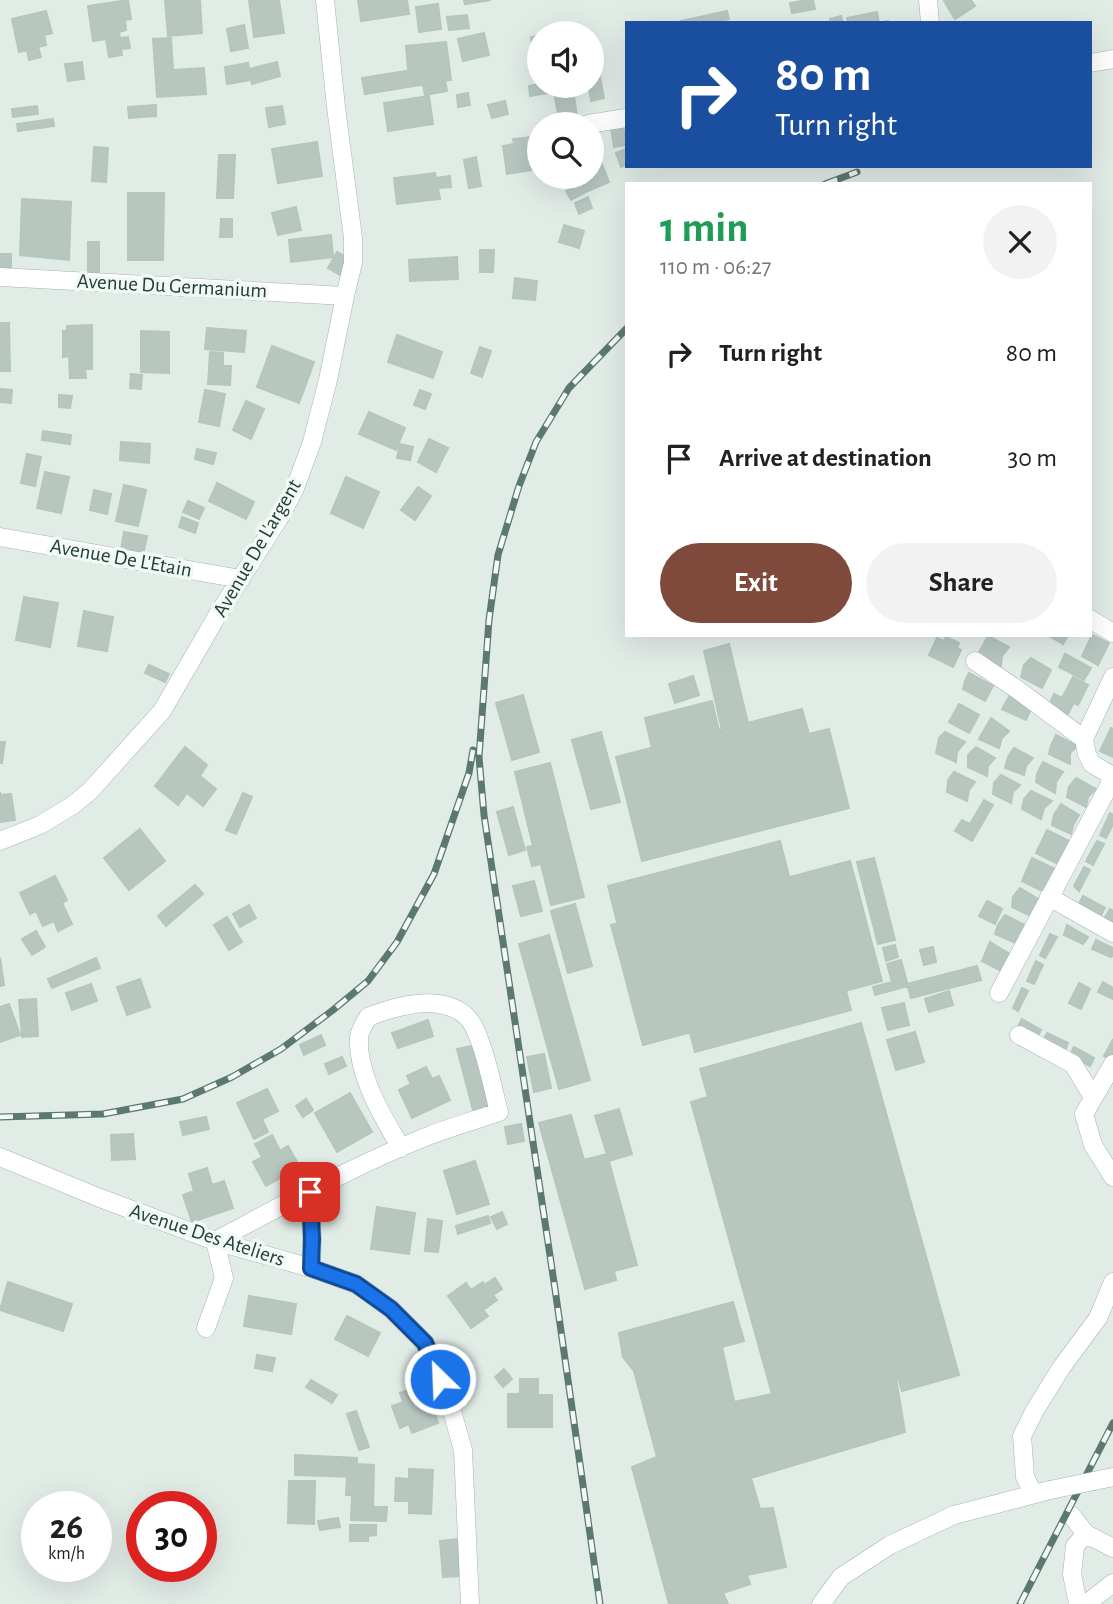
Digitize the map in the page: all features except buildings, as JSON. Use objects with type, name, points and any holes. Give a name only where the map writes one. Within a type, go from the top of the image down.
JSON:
[{"type":"street","name":"Avenue De L'argent","points":[[0,841],[40,825],[74,805],[90,792],[162,711],[211,626],[281,515],[304,465],[328,380],[353,263],[354,238],[325,0]]},
{"type":"street","points":[[928,0],[930,21]]},
{"type":"street","points":[[1092,63],[1113,59]]},
{"type":"street","points":[[604,121],[625,118]]},
{"type":"street","name":"Avenue Du Germanium","points":[[0,277],[345,296]]},
{"type":"street","name":"Avenue De L'Etain","points":[[0,537],[241,579]]},
{"type":"street","points":[[1092,620],[1113,633]]},
{"type":"street","points":[[975,661],[1084,739]]},
{"type":"street","points":[[999,993],[1113,777],[1092,764],[1084,739],[1113,677]]},
{"type":"street","points":[[1049,897],[1113,933]]},
{"type":"street","points":[[206,1328],[224,1278],[215,1241],[284,1204],[401,1148],[499,1112],[479,1038],[467,1016],[449,1006],[420,1003],[389,1009],[368,1017],[359,1034],[361,1063],[382,1115],[401,1148]]},
{"type":"street","points":[[1020,1035],[1073,1064],[1093,1097]]},
{"type":"street","points":[[1113,1064],[1084,1114],[1093,1144],[1113,1177]]},
{"type":"street","name":"Avenue Des Ateliers","points":[[0,1157],[215,1241],[311,1268],[356,1284],[391,1309],[425,1343],[449,1397],[463,1450],[470,1604]]},
{"type":"street","points":[[310,1192],[311,1268]]},
{"type":"street","points":[[1041,1491],[1025,1477],[1022,1436],[1041,1399],[1098,1318],[1113,1282]]},
{"type":"street","points":[[821,1604],[841,1577],[890,1545],[954,1515],[1041,1491],[1113,1477]]},
{"type":"street","points":[[1072,1516],[1086,1534],[1113,1548]]},
{"type":"street","points":[[1078,1604],[1072,1574],[1075,1546],[1086,1534]]},
{"type":"street","points":[[1086,1604],[1113,1583]]},
{"type":"railway","points":[[830,182],[857,172]]},
{"type":"railway","points":[[600,1604],[484,815],[479,757],[489,620],[498,555],[519,486],[536,442],[569,388],[625,330]]},
{"type":"railway","points":[[0,1117],[103,1114],[183,1099],[232,1077],[281,1049],[333,1010],[368,981],[397,942],[434,874],[469,773],[473,750]]},
{"type":"railway","points":[[1020,1604],[1113,1423]]},
{"type":"route","points":[[310,1192],[311,1268],[356,1284],[391,1309],[425,1343],[440,1379]]}]
